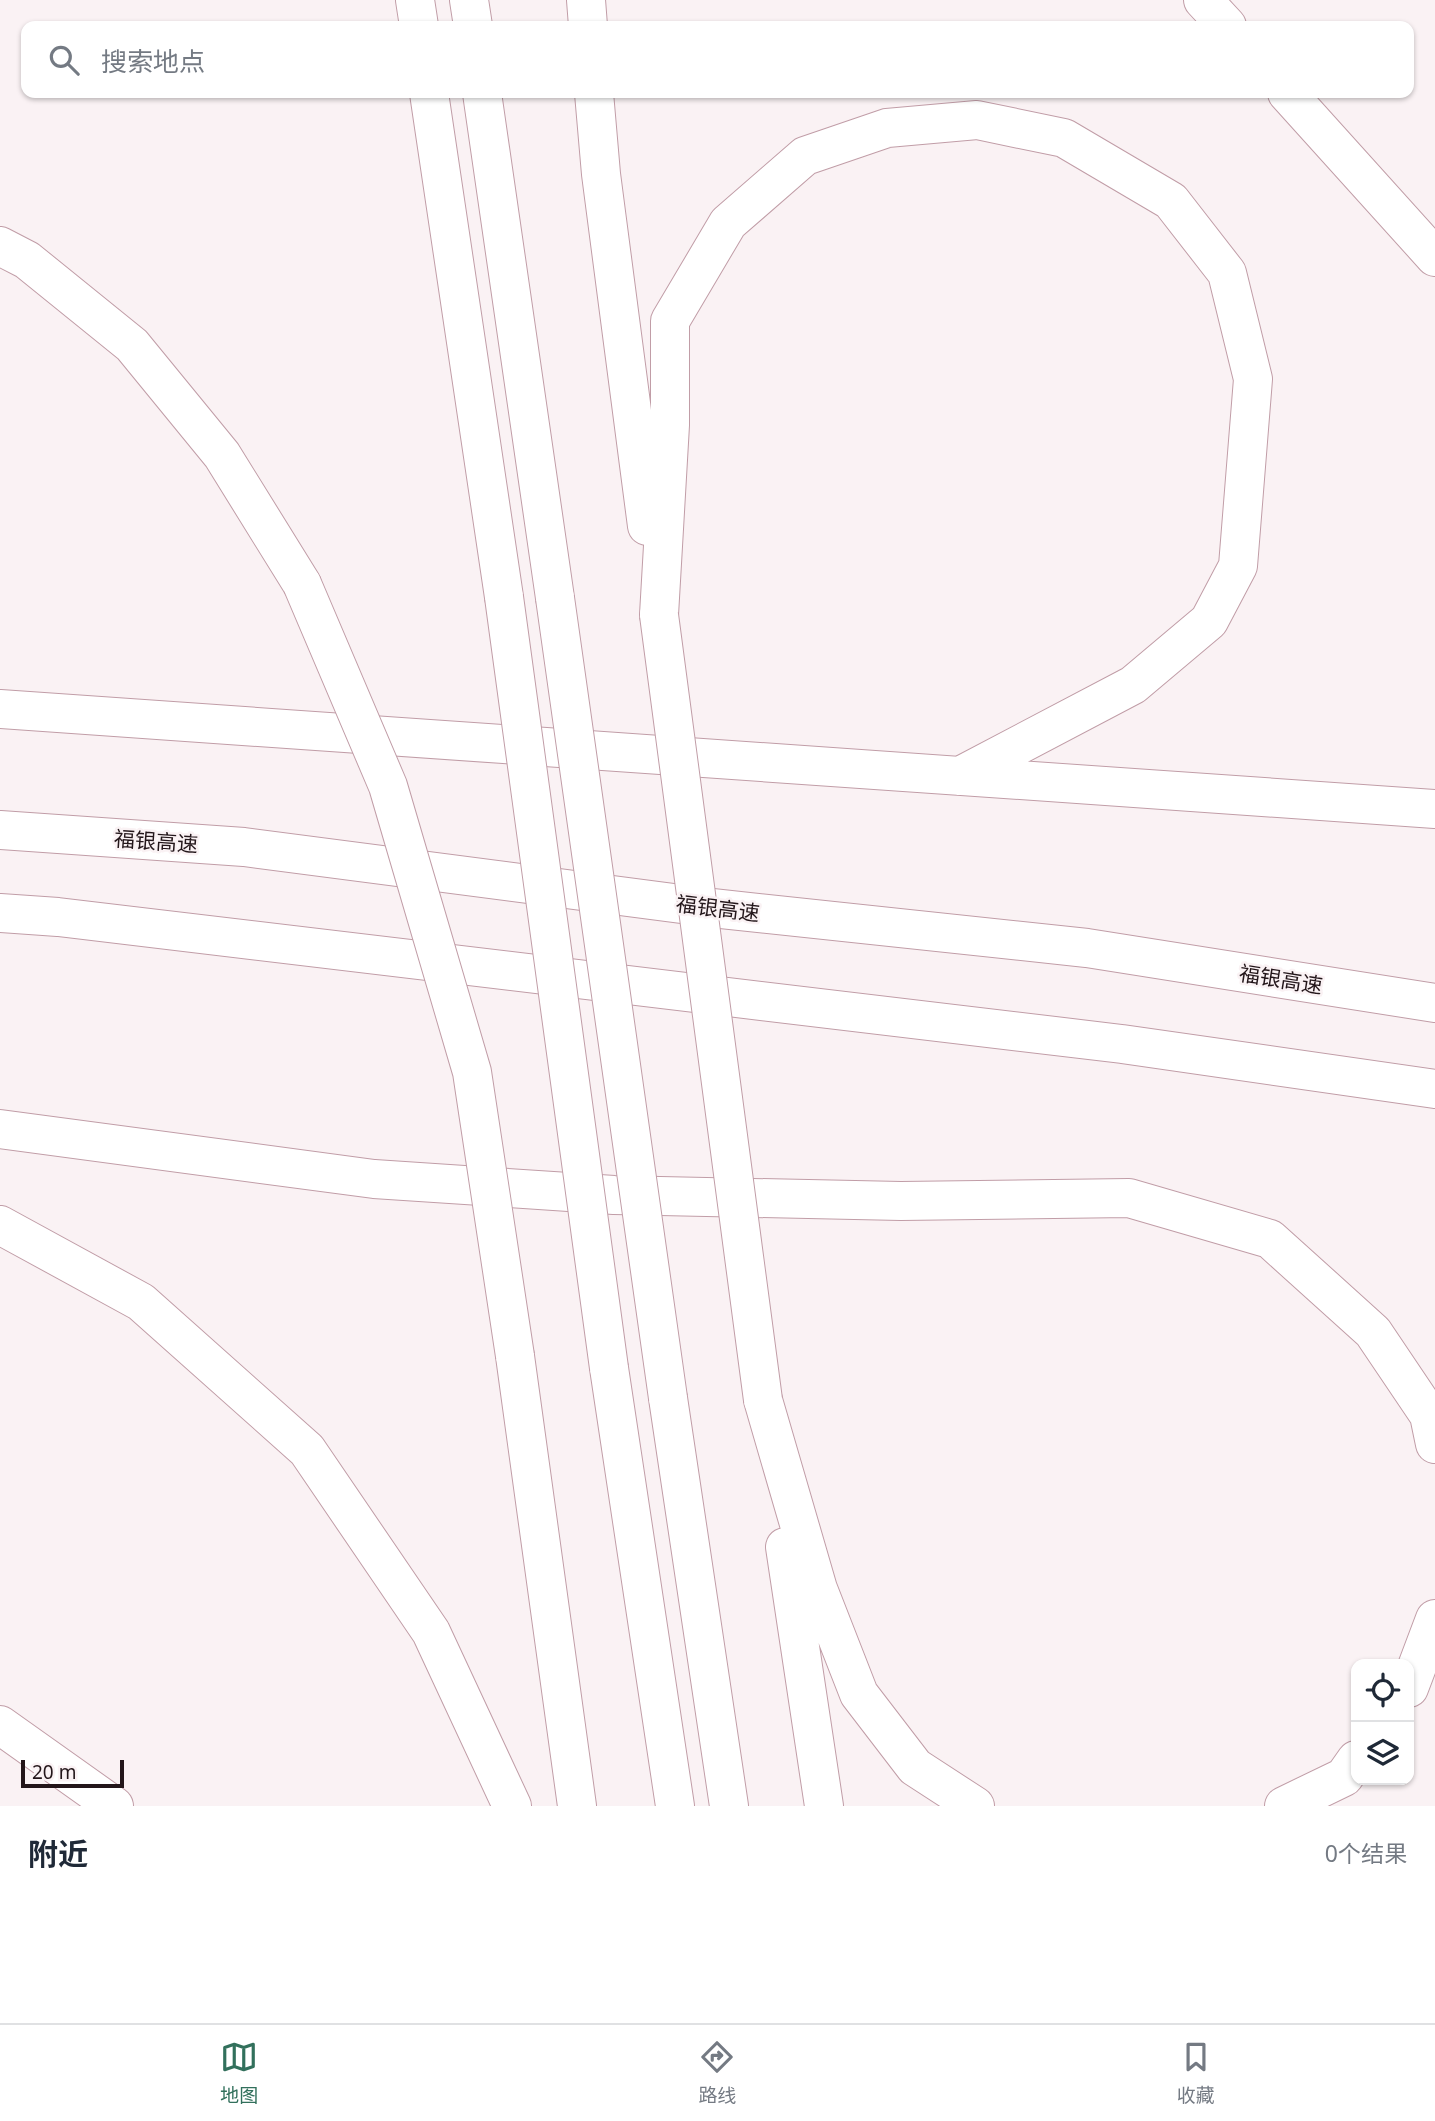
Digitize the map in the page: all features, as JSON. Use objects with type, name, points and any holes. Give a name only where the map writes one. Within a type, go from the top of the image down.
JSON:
[{"type":"highway","points":[[415,0],[418,21]]},
{"type":"highway","points":[[469,0],[472,21]]},
{"type":"highway","points":[[586,0],[588,21]]},
{"type":"highway","points":[[1203,0],[1222,21]]},
{"type":"highway","points":[[430,98],[505,597],[609,1368],[676,1806]]},
{"type":"highway","points":[[483,98],[668,1398],[729,1806]]},
{"type":"highway","points":[[594,98],[601,174],[763,1400],[824,1806]]},
{"type":"highway","points":[[1292,98],[1435,257]]},
{"type":"highway","points":[[659,615],[670,425],[670,321],[728,223],[805,156],[887,128],[977,120],[1064,138],[1171,201],[1227,273],[1253,379],[1238,566],[1209,621],[1133,685],[961,776]]},
{"type":"highway","points":[[0,246],[27,260],[132,345],[222,456],[303,584],[388,786],[471,1072],[515,1356],[578,1806]]},
{"type":"highway","points":[[0,709],[1435,809]]},
{"type":"highway","name":"福银高速","points":[[0,830],[244,847],[712,908],[1087,948],[1435,1003]]},
{"type":"highway","points":[[0,913],[71,918],[1122,1044],[1435,1089]]},
{"type":"highway","points":[[0,1129],[374,1179],[574,1192],[901,1201],[1129,1198],[1270,1239],[1373,1332],[1429,1415],[1435,1444]]},
{"type":"highway","points":[[0,1225],[141,1302],[307,1450],[431,1632],[512,1806]]},
{"type":"highway","points":[[763,1400],[818,1589],[859,1693],[915,1767],[975,1806]]},
{"type":"highway","points":[[1414,1675],[1435,1619]]},
{"type":"highway","points":[[0,1725],[114,1806]]},
{"type":"highway","points":[[1284,1806],[1344,1777],[1351,1767]]}]
